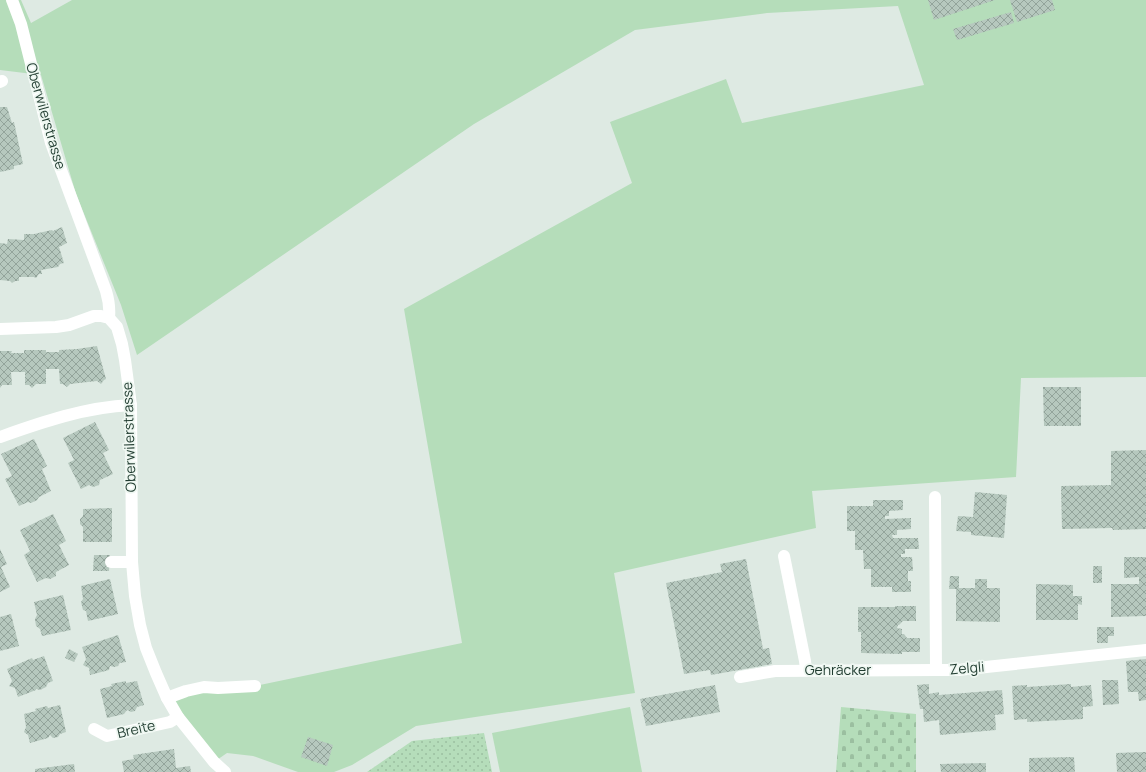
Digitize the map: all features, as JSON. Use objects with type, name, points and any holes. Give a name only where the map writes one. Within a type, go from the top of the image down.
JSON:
[{"type":"street","name":"Oberwilerstrasse","points":[[12,0],[25,38],[51,143],[106,291],[110,311],[109,318],[117,327],[122,344],[131,405],[132,562],[135,596],[146,648],[167,698],[178,716],[214,762],[224,772]]},
{"type":"street","points":[[0,329],[56,327],[69,325],[94,316],[109,318]]},
{"type":"street","points":[[0,437],[32,426],[86,411],[131,405]]},
{"type":"street","name":"Zelgli","points":[[935,497],[936,670],[958,670],[1146,650]]},
{"type":"street","points":[[784,556],[806,670]]},
{"type":"street","points":[[111,562],[132,562]]},
{"type":"street","name":"Gehräcker","points":[[740,677],[775,670],[936,670]]},
{"type":"street","points":[[167,698],[186,691],[204,687],[218,688],[255,686]]},
{"type":"street","name":"Breite","points":[[94,729],[107,736],[170,722],[178,716]]},
{"type":"green space","points":[[0,0],[21,0],[31,23],[72,0],[1146,0],[1146,377],[1021,378],[1016,477],[812,491],[816,528],[614,573],[635,693],[416,726],[352,765],[334,772],[298,772],[253,756],[227,753],[214,762],[167,698],[186,691],[255,686],[462,643],[404,309],[632,183],[610,122],[726,79],[742,123],[924,85],[898,6],[767,13],[635,30],[474,124],[137,355],[121,305],[76,194],[41,75],[0,70]]},
{"type":"green space","points":[[630,707],[642,772],[500,772],[492,733]]},
{"type":"green space","points":[[841,707],[916,714],[916,772],[836,772]]},
{"type":"green space","points":[[484,733],[492,772],[367,772],[412,741]]},
{"type":"building","points":[[928,0],[995,0],[934,20]]},
{"type":"building","points":[[1010,0],[1052,0],[1055,10],[1017,22]]},
{"type":"building","points":[[1011,12],[1014,23],[957,40],[953,29]]},
{"type":"building","points":[[0,107],[7,107],[12,123],[14,122],[23,164],[14,166],[14,169],[0,172]]},
{"type":"building","points":[[62,227],[67,243],[59,247],[64,263],[60,264],[58,267],[41,270],[42,274],[39,274],[36,278],[19,277],[19,281],[12,283],[10,281],[0,280],[0,243],[7,244],[8,239],[24,240],[24,234],[53,231]]},
{"type":"building","points":[[97,346],[106,379],[101,384],[97,381],[70,384],[67,387],[60,384],[59,369],[46,369],[46,384],[36,384],[32,388],[29,385],[25,385],[25,372],[11,372],[12,385],[2,385],[0,388],[0,351],[12,351],[11,353],[24,353],[24,350],[46,350],[46,352],[59,352],[59,350]]},
{"type":"building","points":[[1043,387],[1081,387],[1081,426],[1044,426]]},
{"type":"building","points":[[95,422],[109,450],[103,453],[113,474],[100,480],[99,485],[93,487],[89,485],[81,489],[68,463],[74,460],[63,438]]},
{"type":"building","points":[[34,439],[47,466],[42,469],[51,491],[31,503],[28,502],[19,506],[5,479],[12,476],[1,454]]},
{"type":"building","points":[[1146,450],[1146,529],[1062,529],[1061,486],[1111,485],[1111,451]]},
{"type":"building","points":[[975,492],[1007,495],[1004,538],[971,535],[971,532],[956,531],[958,516],[973,517]]},
{"type":"building","points":[[873,500],[903,500],[903,510],[889,511],[889,516],[885,516],[885,519],[911,518],[911,529],[897,530],[897,535],[892,535],[893,538],[918,538],[919,549],[905,549],[905,554],[901,554],[901,557],[912,557],[913,571],[908,571],[908,581],[911,581],[911,592],[892,592],[892,587],[871,587],[871,569],[864,569],[863,550],[855,550],[855,531],[847,531],[847,506],[873,506]]},
{"type":"building","points":[[112,508],[112,542],[83,542],[83,527],[80,524],[80,519],[83,516],[83,509]]},
{"type":"building","points":[[53,514],[66,541],[59,545],[69,565],[56,572],[56,576],[37,582],[24,555],[30,551],[20,530]]},
{"type":"building","points":[[0,549],[7,564],[1,567],[10,587],[0,592]]},
{"type":"building","points":[[94,555],[110,555],[109,571],[93,571]]},
{"type":"building","points":[[1124,557],[1146,557],[1146,616],[1111,617],[1111,584],[1139,584],[1139,577],[1124,578]]},
{"type":"building","points":[[746,559],[763,649],[769,648],[772,664],[711,675],[710,670],[684,674],[666,583],[722,572],[720,564]]},
{"type":"building","points":[[1093,566],[1102,566],[1102,583],[1093,583]]},
{"type":"building","points":[[950,576],[959,576],[959,588],[975,588],[975,579],[987,579],[987,588],[1000,588],[1000,622],[956,621],[956,589],[949,589]]},
{"type":"building","points":[[110,579],[118,614],[88,621],[86,611],[83,610],[81,602],[83,599],[81,586]]},
{"type":"building","points":[[1036,584],[1073,585],[1073,596],[1082,596],[1082,605],[1078,604],[1078,620],[1036,620]]},
{"type":"building","points":[[63,595],[71,630],[42,636],[40,629],[36,626],[35,619],[37,615],[34,602]]},
{"type":"building","points":[[916,606],[916,621],[903,621],[897,628],[902,629],[902,634],[904,634],[907,638],[920,638],[920,652],[902,652],[902,654],[861,653],[861,632],[858,632],[858,607]]},
{"type":"building","points":[[11,614],[19,646],[0,651],[0,617]]},
{"type":"building","points":[[1097,627],[1114,627],[1114,636],[1108,636],[1108,643],[1097,643]]},
{"type":"building","points":[[118,635],[126,662],[120,662],[118,666],[110,666],[109,670],[90,675],[89,668],[83,665],[86,659],[82,647]]},
{"type":"building","points":[[69,649],[78,654],[74,662],[65,658]]},
{"type":"building","points":[[44,656],[53,681],[48,683],[46,687],[40,690],[36,689],[18,697],[15,688],[9,686],[12,681],[7,669],[32,658],[33,660]]},
{"type":"building","points":[[1146,659],[1146,700],[1139,701],[1138,692],[1128,692],[1126,661]]},
{"type":"building","points":[[1102,680],[1118,680],[1119,704],[1103,705]]},
{"type":"building","points":[[126,681],[126,683],[137,681],[144,705],[137,707],[135,711],[131,712],[127,710],[124,714],[107,718],[100,689],[112,686],[111,684]]},
{"type":"building","points":[[929,684],[929,694],[939,692],[939,695],[1002,690],[1004,714],[995,715],[996,730],[940,735],[939,720],[924,722],[923,709],[920,709],[917,685]]},
{"type":"building","points":[[1071,684],[1071,687],[1091,685],[1093,706],[1083,707],[1083,719],[1027,722],[1027,719],[1014,720],[1012,686],[1027,685],[1027,687]]},
{"type":"building","points":[[715,685],[720,712],[646,726],[640,699]]},
{"type":"building","points":[[60,705],[66,732],[60,734],[58,737],[53,738],[50,735],[48,738],[30,743],[28,735],[24,732],[26,727],[24,714],[47,706],[48,708]]},
{"type":"building","points":[[308,737],[333,745],[327,766],[301,757]]},
{"type":"building","points":[[174,749],[176,768],[190,766],[191,772],[124,772],[122,761],[134,759],[133,755]]},
{"type":"building","points":[[1146,752],[1146,772],[1117,772],[1116,753]]},
{"type":"building","points":[[1074,757],[1075,772],[1029,772],[1029,758]]},
{"type":"building","points":[[986,763],[986,772],[941,772],[940,764]]},
{"type":"building","points":[[74,764],[75,772],[35,772],[35,769]]}]
